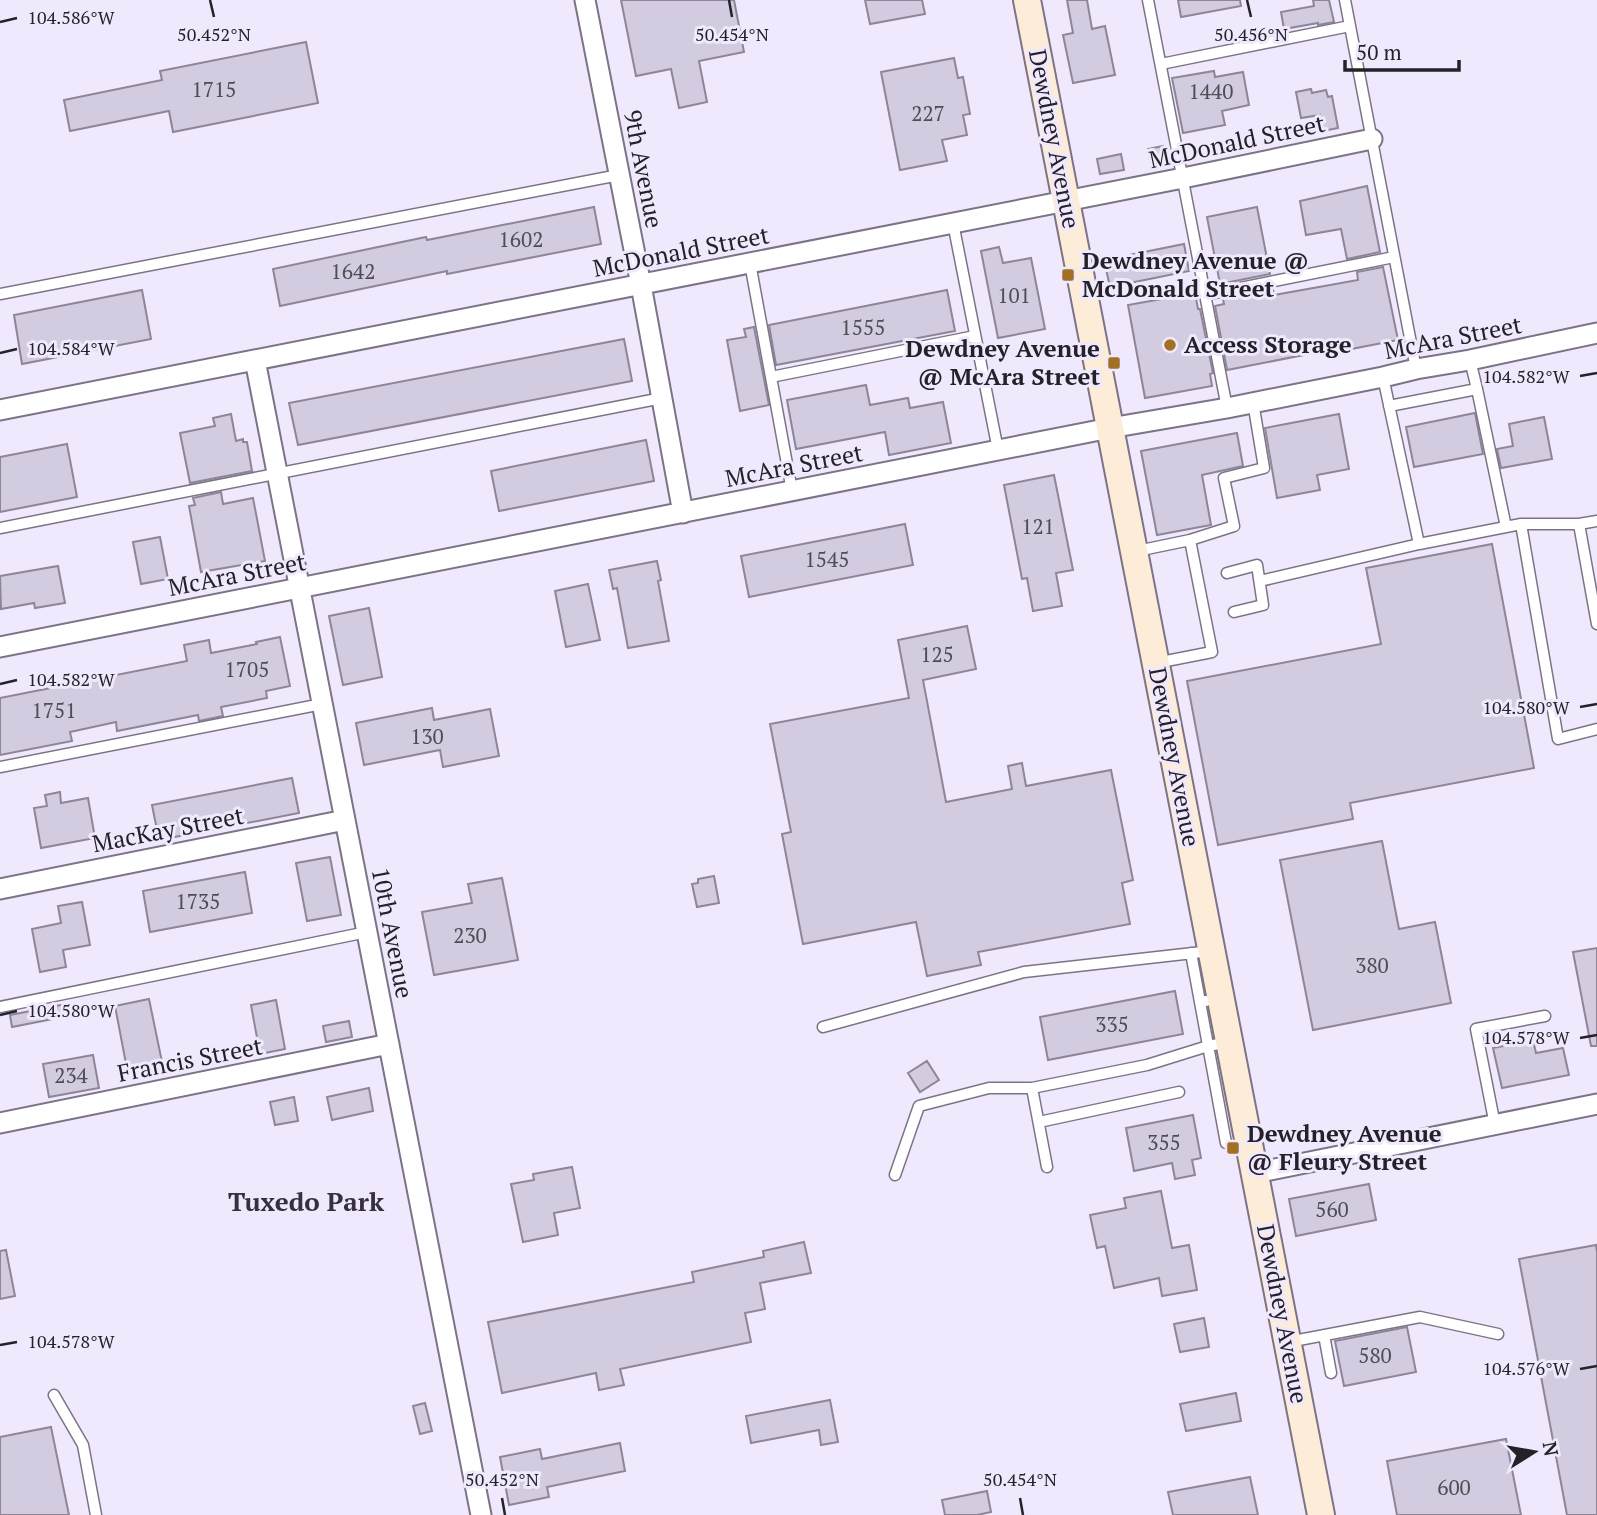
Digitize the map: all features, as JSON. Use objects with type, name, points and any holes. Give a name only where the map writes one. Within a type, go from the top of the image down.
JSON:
[{"type":"street","name":"9th Avenue","points":[[585,0],[682,513]]},
{"type":"street","name":"Dewdney Avenue","points":[[1027,0],[1156,663],[1201,952],[1219,1044],[1255,1173],[1321,1515]]},
{"type":"street","name":"McDonald Street","points":[[0,410],[1372,139]]},
{"type":"street","name":"McAra Street","points":[[0,647],[1110,428],[1227,408],[1597,333]]},
{"type":"street","name":"10th Avenue","points":[[255,360],[481,1515]]},
{"type":"street","name":"MacKay Street","points":[[0,888],[345,820]]},
{"type":"street","name":"Francis Street","points":[[0,1123],[389,1044]]},
{"type":"street","points":[[1255,1173],[1597,1104]]},
{"type":"lane","points":[[1148,0],[1227,408]]},
{"type":"lane","points":[[1345,0],[1416,369]]},
{"type":"lane","points":[[1161,64],[1350,26]]},
{"type":"lane","points":[[0,295],[619,175]]},
{"type":"lane","points":[[953,223],[998,450]]},
{"type":"lane","points":[[1205,295],[1394,257]]},
{"type":"lane","points":[[750,263],[792,491]]},
{"type":"lane","points":[[771,377],[975,336]]},
{"type":"lane","points":[[1470,360],[1506,527]]},
{"type":"lane","points":[[1383,377],[1419,544]]},
{"type":"lane","points":[[1389,406],[1477,389]]},
{"type":"lane","points":[[0,528],[662,398]]},
{"type":"lane","points":[[1134,551],[1190,540],[1234,526],[1224,478],[1264,468],[1253,402]]},
{"type":"lane","points":[[1260,581],[1419,544],[1521,524],[1597,522]]},
{"type":"lane","points":[[1521,524],[1558,739],[1597,729]]},
{"type":"lane","points":[[1579,524],[1597,624]]},
{"type":"lane","points":[[1156,663],[1212,652],[1190,540]]},
{"type":"lane","points":[[1227,573],[1257,565],[1260,581],[1264,605],[1234,612]]},
{"type":"lane","points":[[0,767],[322,704]]},
{"type":"lane","points":[[0,1007],[367,932]]},
{"type":"lane","points":[[823,1027],[1024,972],[1201,952]]},
{"type":"lane","points":[[1494,1125],[1476,1029],[1545,1016]]},
{"type":"lane","points":[[895,1175],[919,1106],[989,1088],[1032,1088],[1147,1065],[1219,1044],[1226,1143]]},
{"type":"lane","points":[[1032,1088],[1047,1167]]},
{"type":"lane","points":[[1039,1122],[1179,1092]]},
{"type":"lane","points":[[1288,1342],[1420,1317],[1498,1334]]},
{"type":"lane","points":[[1324,1335],[1331,1373]]},
{"type":"lane","points":[[54,1395],[83,1445],[96,1515]]},
{"type":"building","points":[[621,0],[734,0],[744,52],[699,61],[707,102],[679,108],[671,69],[636,76]]},
{"type":"building","points":[[865,0],[922,0],[925,14],[870,24]]},
{"type":"building","points":[[1067,0],[1087,0],[1092,29],[1105,26],[1115,75],[1073,83],[1063,35],[1073,33]]},
{"type":"building","points":[[1178,0],[1240,0],[1241,6],[1181,17]]},
{"type":"building","points":[[1313,0],[1329,0],[1334,22],[1284,29],[1281,12],[1314,6]]},
{"type":"building","points":[[306,42],[318,103],[173,132],[169,111],[70,131],[64,100],[162,80],[160,71]]},
{"type":"building","points":[[954,58],[958,78],[963,77],[970,114],[963,115],[967,135],[942,140],[947,161],[900,170],[881,72]]},
{"type":"building","points":[[1214,71],[1215,77],[1243,72],[1249,105],[1222,111],[1225,125],[1183,133],[1172,78]]},
{"type":"building","points":[[1311,89],[1312,93],[1326,90],[1328,97],[1332,96],[1338,128],[1323,131],[1320,115],[1301,118],[1296,92]]},
{"type":"building","points":[[1163,146],[1166,157],[1150,160],[1148,149]]},
{"type":"building","points":[[1121,154],[1124,170],[1100,174],[1097,159]]},
{"type":"building","points":[[1367,186],[1380,252],[1347,259],[1341,229],[1306,235],[1300,201]]},
{"type":"building","points":[[594,207],[601,244],[447,274],[447,271],[280,306],[273,269],[426,237],[427,240]]},
{"type":"building","points":[[1257,207],[1270,274],[1220,284],[1207,217]]},
{"type":"building","points":[[1184,244],[1189,271],[1110,287],[1104,260]]},
{"type":"building","points":[[999,247],[1003,263],[1031,258],[1045,329],[998,338],[981,251]]},
{"type":"building","points":[[1383,267],[1398,340],[1346,350],[1345,347],[1227,370],[1215,306],[1224,304],[1223,299],[1273,289],[1274,295],[1358,280],[1357,272]]},
{"type":"building","points":[[142,290],[151,339],[22,364],[14,315]]},
{"type":"building","points":[[947,290],[955,331],[776,365],[769,325]]},
{"type":"building","name":"Access Storage","points":[[1195,293],[1213,373],[1210,374],[1212,386],[1145,398],[1128,305]]},
{"type":"building","points":[[754,327],[769,405],[740,411],[727,340],[746,337],[744,329]]},
{"type":"building","points":[[624,339],[632,381],[298,445],[289,403]]},
{"type":"building","points":[[866,385],[870,405],[908,398],[910,408],[943,402],[951,443],[889,455],[885,432],[796,449],[787,400]]},
{"type":"building","points":[[1475,413],[1483,454],[1414,467],[1406,427]]},
{"type":"building","points":[[231,414],[236,441],[243,439],[243,442],[247,442],[252,471],[190,483],[180,433],[215,426],[213,418]]},
{"type":"building","points":[[1339,414],[1349,469],[1317,475],[1320,490],[1277,498],[1265,428]]},
{"type":"building","points":[[1544,417],[1552,459],[1501,468],[1497,449],[1513,446],[1509,424]]},
{"type":"building","points":[[1237,433],[1243,466],[1202,475],[1211,525],[1157,535],[1141,451]]},
{"type":"building","points":[[646,440],[654,481],[499,511],[491,471]]},
{"type":"building","points":[[67,444],[77,497],[0,512],[0,457]]},
{"type":"building","points":[[1054,475],[1073,570],[1056,573],[1062,606],[1033,611],[1027,578],[1022,579],[1004,485]]},
{"type":"building","points":[[221,492],[223,504],[253,498],[265,561],[201,572],[189,506],[195,505],[193,498]]},
{"type":"building","points":[[905,524],[913,565],[749,597],[741,556]]},
{"type":"building","points":[[160,537],[168,579],[141,584],[133,542]]},
{"type":"building","points":[[1492,544],[1534,768],[1350,803],[1353,819],[1218,845],[1187,681],[1381,644],[1366,568]]},
{"type":"building","points":[[657,561],[669,641],[628,648],[617,588],[613,589],[609,570]]},
{"type":"building","points":[[58,566],[65,603],[35,608],[34,603],[1,609],[0,576]]},
{"type":"building","points":[[588,584],[600,640],[566,647],[555,591]]},
{"type":"building","points":[[369,608],[382,677],[343,685],[329,616]]},
{"type":"building","points":[[967,626],[976,669],[923,680],[946,802],[1012,789],[1008,766],[1022,763],[1026,786],[1111,770],[1133,880],[1122,883],[1130,924],[978,952],[981,965],[927,976],[916,922],[803,944],[782,834],[791,832],[770,724],[909,698],[898,640]]},
{"type":"building","points":[[280,637],[290,686],[266,691],[267,698],[221,707],[223,716],[199,721],[198,715],[117,731],[116,722],[70,732],[72,741],[0,755],[0,698],[187,661],[184,645],[209,640],[211,653]]},
{"type":"building","points":[[432,708],[434,720],[490,709],[499,756],[443,767],[440,750],[364,765],[356,723]]},
{"type":"building","points":[[292,778],[299,813],[159,840],[152,805]]},
{"type":"building","points":[[60,792],[61,803],[88,798],[95,838],[41,848],[34,808],[47,806],[45,795]]},
{"type":"building","points":[[1382,841],[1399,929],[1435,922],[1451,1003],[1313,1030],[1280,860]]},
{"type":"building","points":[[330,857],[341,915],[307,921],[296,863]]},
{"type":"building","points":[[245,872],[252,913],[150,932],[143,891]]},
{"type":"building","points":[[714,876],[719,903],[697,907],[692,884],[698,883],[698,879]]},
{"type":"building","points":[[502,878],[518,960],[434,975],[422,912],[472,903],[468,884]]},
{"type":"building","points":[[82,902],[90,945],[63,950],[66,967],[40,972],[32,929],[61,923],[58,906]]},
{"type":"building","points":[[1597,948],[1597,1046],[1591,1046],[1573,952]]},
{"type":"building","points":[[1175,991],[1183,1034],[1048,1060],[1040,1017]]},
{"type":"building","points":[[149,999],[162,1062],[127,1069],[115,1006]]},
{"type":"building","points":[[276,1000],[285,1049],[260,1054],[251,1005]]},
{"type":"building","points":[[71,1003],[73,1015],[12,1027],[10,1015]]},
{"type":"building","points":[[349,1021],[352,1037],[326,1042],[323,1026]]},
{"type":"building","points":[[1533,1040],[1536,1053],[1563,1048],[1569,1075],[1502,1088],[1493,1048]]},
{"type":"building","points":[[93,1055],[99,1088],[49,1097],[43,1064]]},
{"type":"building","points":[[927,1061],[939,1080],[920,1092],[908,1073]]},
{"type":"building","points":[[369,1088],[373,1111],[332,1120],[327,1097]]},
{"type":"building","points":[[294,1097],[298,1121],[275,1125],[270,1102]]},
{"type":"building","points":[[1193,1115],[1201,1158],[1192,1160],[1195,1175],[1175,1179],[1172,1163],[1134,1171],[1126,1128]]},
{"type":"building","points":[[572,1167],[580,1208],[554,1213],[558,1235],[523,1242],[511,1184],[534,1180],[533,1174]]},
{"type":"building","points":[[1369,1184],[1376,1220],[1296,1236],[1289,1199]]},
{"type":"building","points":[[1161,1191],[1172,1248],[1189,1245],[1197,1290],[1162,1296],[1159,1278],[1114,1288],[1105,1246],[1097,1248],[1090,1215],[1126,1208],[1124,1198]]},
{"type":"building","points":[[804,1242],[811,1273],[760,1283],[765,1309],[745,1313],[751,1342],[620,1369],[624,1385],[599,1390],[596,1373],[502,1393],[488,1322],[694,1282],[692,1272],[764,1257],[763,1251]]},
{"type":"building","points":[[1596,1245],[1597,1515],[1567,1515],[1519,1259]]},
{"type":"building","points":[[6,1250],[15,1296],[0,1299],[0,1251]]},
{"type":"building","points":[[1204,1318],[1209,1347],[1180,1352],[1174,1324]]},
{"type":"building","points":[[1407,1327],[1416,1372],[1344,1386],[1335,1341]]},
{"type":"building","points":[[1236,1393],[1241,1421],[1186,1431],[1180,1404]]},
{"type":"building","points":[[830,1400],[838,1442],[821,1445],[819,1430],[751,1443],[746,1416]]},
{"type":"building","points":[[425,1403],[432,1431],[420,1434],[413,1406]]},
{"type":"building","points":[[51,1427],[69,1515],[0,1515],[0,1437]]},
{"type":"building","points":[[1506,1439],[1521,1515],[1397,1515],[1387,1461]]},
{"type":"building","points":[[620,1443],[625,1471],[547,1487],[549,1497],[509,1505],[500,1457],[540,1449],[542,1459]]},
{"type":"building","points":[[1250,1477],[1258,1515],[1173,1515],[1168,1492]]},
{"type":"building","points":[[987,1491],[991,1512],[945,1515],[942,1500]]},
{"type":"place","name":"Dewdney Avenue @ McDonald Street","points":[[1068,275]]},
{"type":"place","name":"Access Storage","points":[[1170,345]]},
{"type":"place","name":"Dewdney Avenue @ McAra Street","points":[[1114,363]]},
{"type":"place","name":"Dewdney Avenue @ Fleury Street","points":[[1233,1148]]},
{"type":"district","name":"Tuxedo Park","points":[[306,1202]]}]
